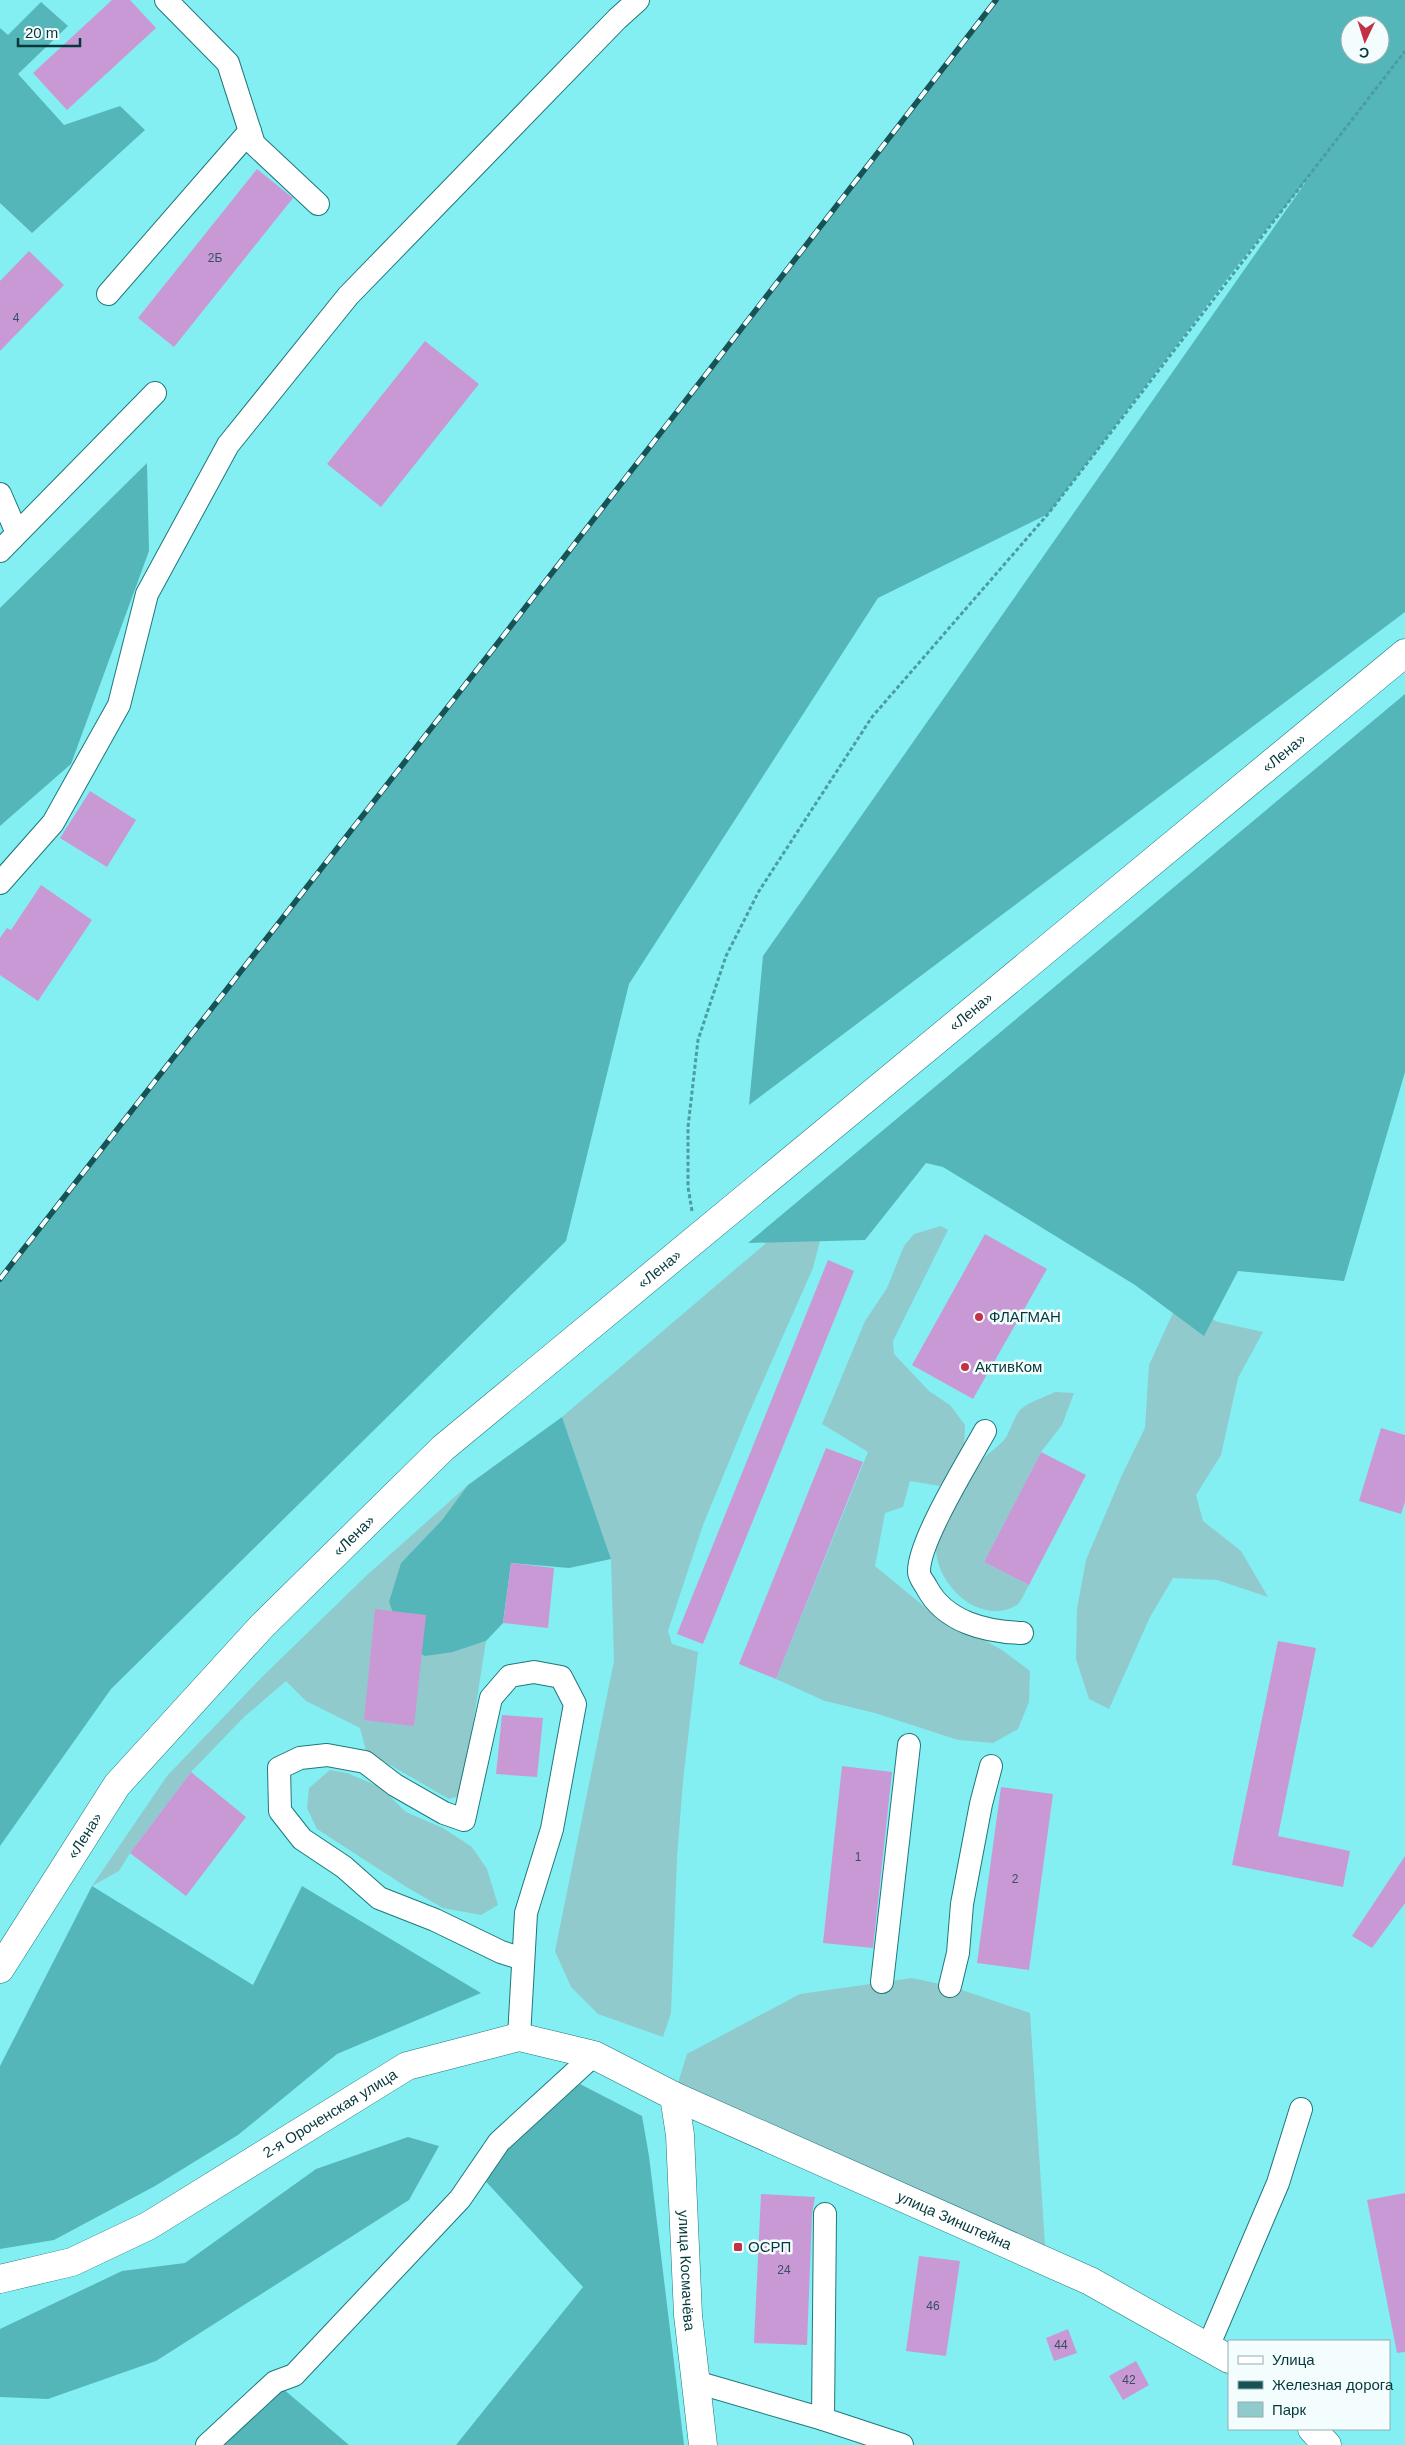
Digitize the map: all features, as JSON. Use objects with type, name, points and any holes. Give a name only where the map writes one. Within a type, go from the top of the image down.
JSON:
[{"type":"main road","name":"«Лена»","points":[[0,1969],[117,1785],[262,1626],[443,1448],[1405,653]]},
{"type":"main road","name":"2-я Ороченская улица","points":[[0,2280],[72,2262],[148,2226],[407,2066],[519,2037],[594,2055],[674,2096]]},
{"type":"main road","name":"улица Зинштейна","points":[[674,2096],[1090,2281],[1219,2353]]},
{"type":"main road","name":"улица Космачёва","points":[[674,2096],[680,2135],[688,2315],[704,2445]]},
{"type":"main road","points":[[1313,2430],[1328,2445]]},
{"type":"street","points":[[166,0],[228,64],[254,144],[318,204]]},
{"type":"street","points":[[0,883],[53,823],[119,705],[147,594],[228,445],[348,296],[610,26],[638,0]]},
{"type":"street","points":[[108,294],[250,132]]},
{"type":"street","points":[[0,551],[155,393]]},
{"type":"street","points":[[0,494],[17,534]]},
{"type":"street","points":[[985,1431],[937,1518],[923,1551],[919,1572],[934,1601],[949,1614],[986,1630],[1022,1633]]},
{"type":"street","points":[[519,2037],[524,1959],[526,1913],[552,1829],[575,1704],[561,1677],[534,1672],[510,1676],[491,1698],[464,1820],[444,1813],[395,1785],[365,1762],[327,1755],[300,1758],[279,1768],[280,1811],[302,1839],[344,1867],[379,1898],[435,1920],[501,1952],[524,1959]]},
{"type":"street","points":[[882,1982],[909,1745]]},
{"type":"street","points":[[950,1986],[958,1953],[962,1904],[981,1804],[991,1766]]},
{"type":"street","points":[[207,2445],[275,2382],[294,2374],[460,2199],[499,2142],[594,2055]]},
{"type":"street","points":[[1219,2353],[1278,2183],[1301,2109]]},
{"type":"street","points":[[823,2419],[825,2214]]},
{"type":"street","points":[[696,2382],[823,2419],[902,2445]]},
{"type":"path","points":[[697,1239],[688,1187],[688,1128],[698,1040],[726,956],[759,891],[872,718],[1048,514],[1405,51]]},
{"type":"green space","points":[[829,1206],[813,1268],[749,1413],[703,1525],[668,1631],[672,1644],[698,1652],[683,1781],[677,1858],[671,2013],[663,2037],[598,2014],[571,1987],[555,1951],[614,1661],[611,1559],[562,1417],[806,1209]]},
{"type":"green space","points":[[941,1226],[948,1230],[893,1341],[894,1354],[929,1391],[950,1405],[965,1425],[964,1450],[940,1486],[910,1481],[903,1507],[885,1513],[875,1566],[926,1608],[1002,1650],[1030,1671],[1029,1702],[1018,1729],[993,1743],[958,1740],[875,1713],[825,1701],[776,1679],[868,1452],[822,1424],[865,1321],[887,1288],[904,1246],[914,1234]]},
{"type":"green space","points":[[1178,1302],[1218,1322],[1263,1332],[1238,1378],[1221,1455],[1196,1495],[1203,1521],[1241,1551],[1268,1597],[1217,1580],[1173,1578],[1150,1617],[1109,1709],[1089,1699],[1076,1659],[1077,1609],[1086,1560],[1122,1475],[1145,1428],[1149,1365]]},
{"type":"green space","points":[[1055,1392],[1074,1393],[1062,1425],[1041,1452],[984,1562],[1029,1585],[1017,1605],[1002,1611],[988,1611],[974,1606],[950,1586],[942,1573],[937,1558],[936,1544],[938,1537],[948,1515],[971,1476],[982,1460],[1004,1440],[1018,1412],[1028,1404]]},
{"type":"green space","points":[[468,1485],[442,1520],[401,1563],[453,1652],[486,1641],[462,1795],[449,1799],[366,1751],[360,1728],[306,1701],[286,1681],[244,1717],[191,1772],[130,1853],[119,1871],[92,1886],[167,1776],[262,1677],[366,1576]]},
{"type":"green space","points":[[330,1770],[347,1773],[380,1787],[406,1812],[443,1828],[472,1847],[487,1869],[498,1905],[481,1915],[443,1908],[408,1888],[317,1829],[307,1808],[309,1788]]},
{"type":"green space","points":[[912,1978],[950,1986],[1030,2013],[1046,2261],[674,2096],[687,2054],[800,1994]]},
{"type":"shaded area","points":[[996,0],[1405,0],[1405,612],[749,1105],[763,956],[1310,176],[1237,266],[1048,514],[878,598],[629,984],[566,1241],[111,1689],[0,1846],[0,1282]]},
{"type":"shaded area","points":[[41,2],[68,26],[18,74],[64,125],[120,106],[145,130],[32,233],[0,203],[0,28],[8,35]]},
{"type":"shaded area","points":[[147,463],[149,551],[71,764],[0,826],[0,608]]},
{"type":"shaded area","points":[[1405,694],[1405,1072],[1344,1281],[1238,1271],[1204,1336],[1135,1285],[943,1167],[926,1163],[865,1240],[748,1243]]},
{"type":"shaded area","points":[[562,1417],[611,1559],[569,1568],[511,1563],[503,1623],[486,1641],[453,1652],[425,1656],[405,1644],[389,1602],[401,1563],[442,1520],[468,1485]]},
{"type":"shaded area","points":[[92,1886],[253,1985],[302,1886],[481,1993],[337,2054],[238,2135],[155,2186],[54,2240],[0,2249],[0,2066]]},
{"type":"shaded area","points":[[580,2084],[642,2116],[649,2156],[684,2445],[456,2445],[583,2287],[479,2174]]},
{"type":"shaded area","points":[[408,2137],[439,2146],[409,2200],[156,2361],[48,2399],[0,2397],[0,2329],[122,2271],[185,2263],[316,2169]]},
{"type":"shaded area","points":[[275,2382],[349,2445],[207,2445]]},
{"type":"building","points":[[112,0],[130,0],[156,28],[67,110],[33,73]]},
{"type":"building","points":[[257,169],[293,198],[174,347],[138,318]]},
{"type":"building","points":[[29,251],[64,285],[0,351],[0,281]]},
{"type":"building","points":[[425,341],[479,384],[381,507],[327,464]]},
{"type":"building","points":[[90,791],[136,820],[107,867],[60,838]]},
{"type":"building","points":[[41,885],[92,920],[38,1001],[0,975],[0,938],[7,928],[11,930]]},
{"type":"building","points":[[985,1234],[1047,1269],[973,1399],[912,1365]]},
{"type":"building","points":[[828,1260],[854,1271],[703,1644],[677,1634]]},
{"type":"building","points":[[1381,1428],[1405,1435],[1405,1502],[1401,1514],[1359,1501]]},
{"type":"building","points":[[826,1448],[863,1462],[776,1679],[739,1664]]},
{"type":"building","points":[[1041,1452],[1086,1475],[1029,1585],[984,1562]]},
{"type":"building","points":[[511,1563],[554,1568],[548,1628],[503,1623]]},
{"type":"building","points":[[375,1609],[426,1615],[414,1726],[364,1720]]},
{"type":"building","points":[[1278,1641],[1316,1648],[1278,1836],[1350,1851],[1343,1887],[1232,1865]]},
{"type":"building","points":[[502,1715],[543,1718],[537,1777],[496,1774]]},
{"type":"building","points":[[842,1766],[892,1772],[873,1948],[823,1943]]},
{"type":"building","points":[[191,1772],[246,1817],[186,1896],[130,1853]]},
{"type":"building","points":[[1001,1787],[1053,1794],[1029,1970],[977,1963]]},
{"type":"building","points":[[1405,1856],[1405,1903],[1372,1948],[1352,1936]]},
{"type":"building","points":[[1405,2193],[1405,2352],[1397,2353],[1367,2200]]},
{"type":"building","points":[[761,2194],[815,2197],[812,2214],[807,2345],[754,2343]]},
{"type":"building","points":[[919,2256],[960,2261],[946,2356],[906,2351]]},
{"type":"building","points":[[1068,2329],[1077,2353],[1054,2361],[1046,2338]]},
{"type":"building","points":[[1136,2361],[1149,2385],[1123,2400],[1109,2376]]},
{"type":"railway","points":[[0,1279],[490,653],[996,0]]},
{"type":"place","name":"ФЛАГМАН","points":[[979,1317]]},
{"type":"place","name":"АктивКом","points":[[965,1367]]},
{"type":"place","name":"ОСРП","points":[[738,2247]]}]
